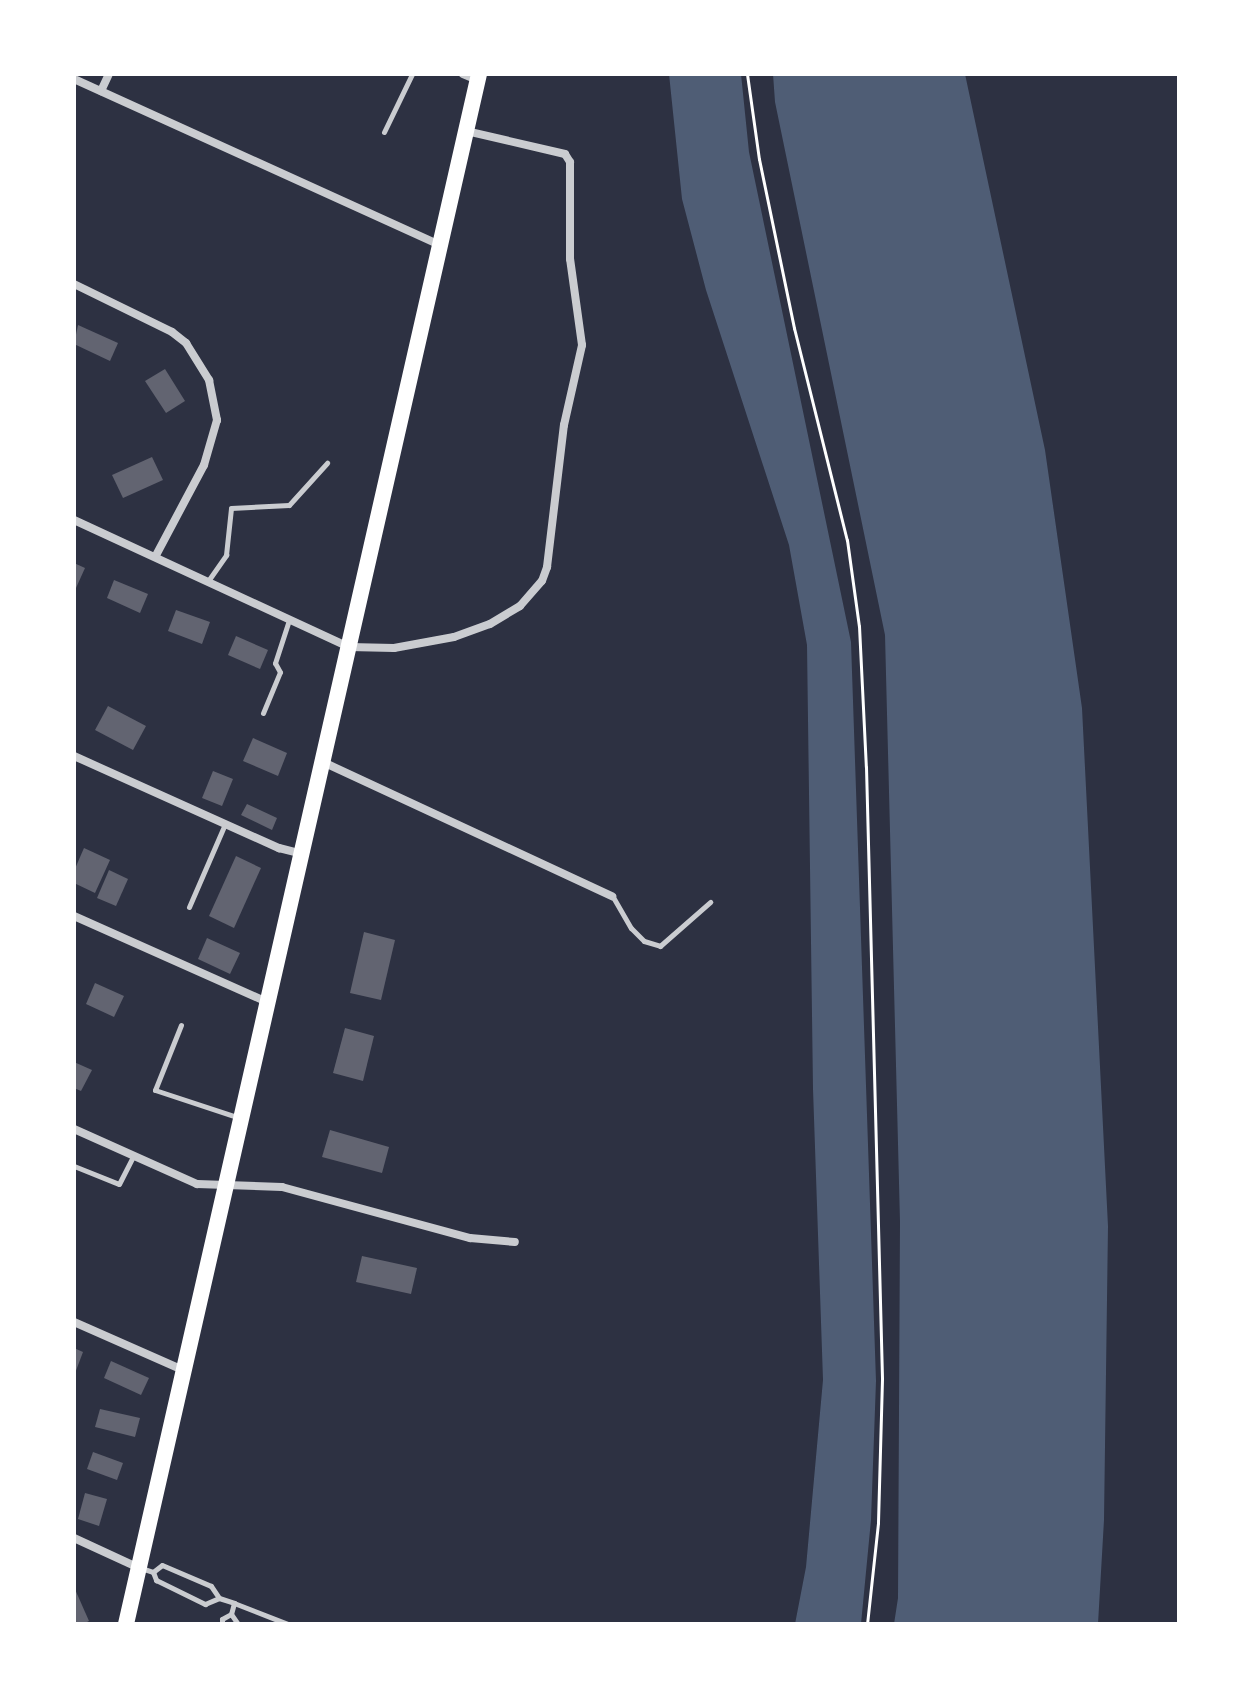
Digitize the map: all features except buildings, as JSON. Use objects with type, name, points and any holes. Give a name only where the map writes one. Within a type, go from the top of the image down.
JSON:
[{"type":"main road","points":[[126,1624],[146,1570],[184,1371],[466,131],[474,76]]},
{"type":"street","points":[[101,91],[109,74]]},
{"type":"street","points":[[74,79],[440,245]]},
{"type":"street","points":[[74,520],[349,647],[394,648],[454,637],[490,624],[520,606],[542,581],[547,567],[564,425],[582,345],[570,259],[570,162],[565,154],[466,131]]},
{"type":"street","points":[[74,284],[172,332],[186,343],[209,380],[217,420],[204,465],[155,557]]},
{"type":"street","points":[[74,756],[279,848],[304,854]]},
{"type":"street","points":[[323,761],[612,896]]},
{"type":"street","points":[[74,916],[268,1003]]},
{"type":"street","points":[[74,1129],[197,1184],[282,1187],[470,1238],[515,1242]]},
{"type":"street","points":[[74,1322],[184,1371]]},
{"type":"street","points":[[74,1538],[146,1570]]},
{"type":"lane","points":[[384,132],[412,74]]},
{"type":"lane","points":[[208,582],[226,555],[231,508],[289,505],[327,463]]},
{"type":"lane","points":[[263,713],[280,672],[275,663],[289,620]]},
{"type":"lane","points":[[189,907],[226,823]]},
{"type":"lane","points":[[612,896],[631,928],[644,941],[660,946],[710,902]]},
{"type":"lane","points":[[181,1025],[155,1090],[241,1118]]},
{"type":"lane","points":[[74,1166],[119,1184],[133,1156]]},
{"type":"lane","points":[[219,1598],[205,1604],[156,1580],[146,1570],[162,1565],[211,1586],[219,1598],[288,1624]]},
{"type":"lane","points":[[222,1624],[222,1619],[231,1614],[234,1603]]},
{"type":"lane","points":[[231,1614],[238,1624]]},
{"type":"path","points":[[747,74],[759,159],[794,328],[847,540],[859,626],[866,767],[882,1379],[878,1523],[867,1624]]},
{"type":"water","points":[[669,74],[741,74],[749,152],[851,642],[876,1381],[871,1520],[861,1624],[795,1624],[806,1567],[823,1380],[813,1089],[807,645],[789,545],[706,290],[682,199]]},
{"type":"water","points":[[773,74],[965,74],[1045,450],[1082,708],[1108,1226],[1104,1520],[1098,1624],[894,1624],[898,1598],[900,1222],[885,635],[775,102]]}]
